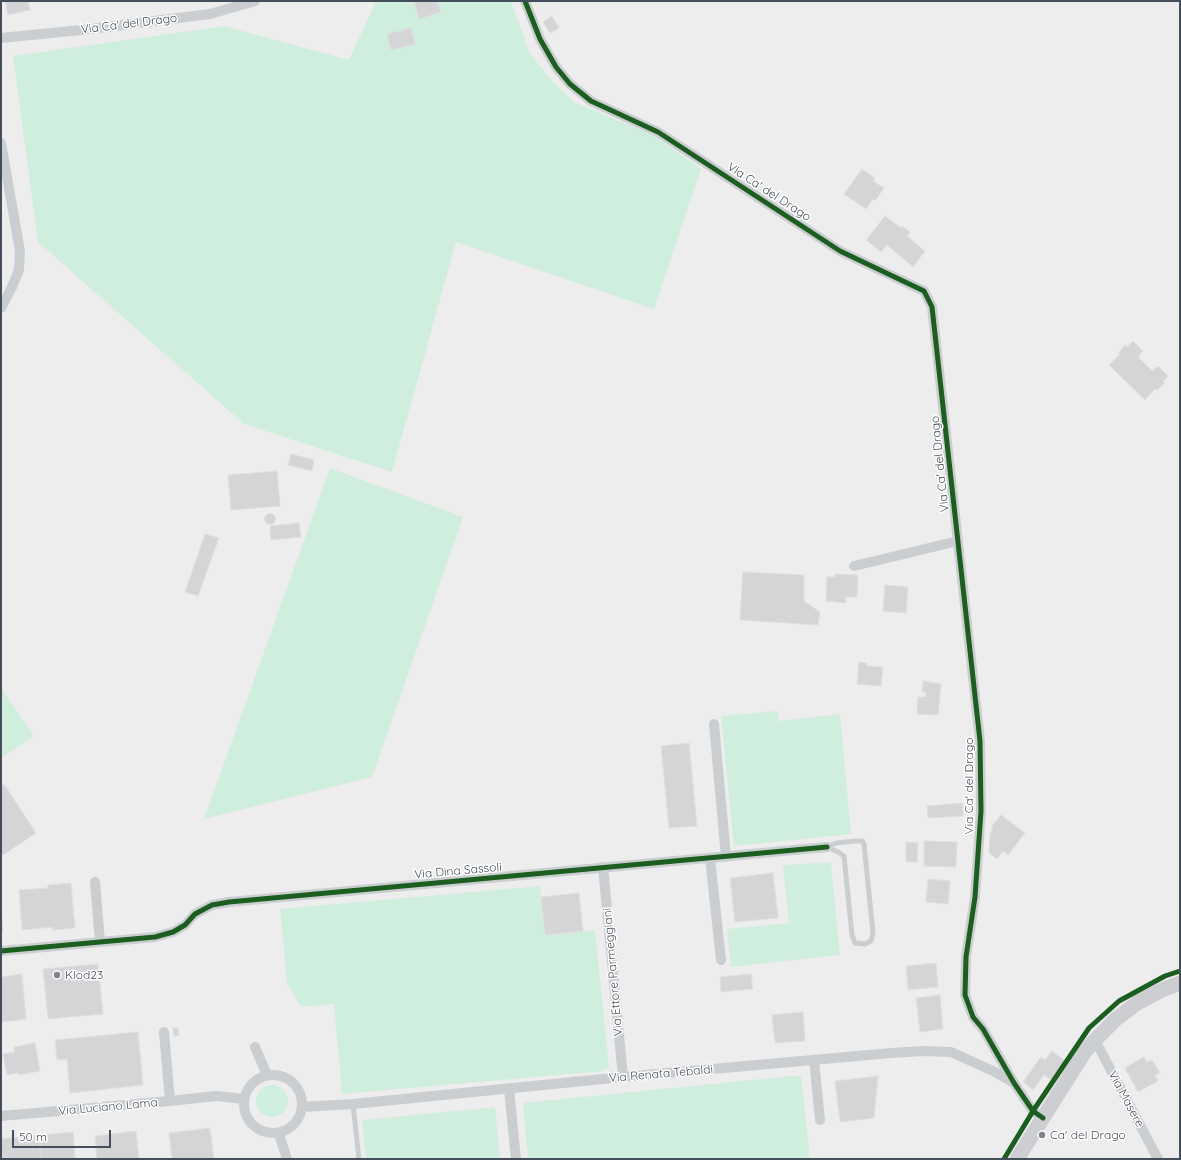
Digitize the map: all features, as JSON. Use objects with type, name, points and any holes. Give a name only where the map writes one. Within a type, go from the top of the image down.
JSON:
[{"type":"street","name":"Via Ca' del Drago","points":[[1,38],[91,29],[210,14],[254,1]]},
{"type":"street","name":"Via Ca' del Drago","points":[[525,1],[540,39],[556,67],[570,84],[591,101],[658,132],[840,251],[924,291],[932,307],[980,741],[981,811],[975,897],[966,957],[965,995],[973,1017],[983,1029],[1014,1083],[1033,1111],[1043,1118]]},
{"type":"street","points":[[1,143],[20,251],[19,270],[1,308]]},
{"type":"street","points":[[854,566],[958,541]]},
{"type":"street","points":[[714,724],[726,857]]},
{"type":"street","name":"Via Dina Sassoli","points":[[1,951],[156,937],[173,932],[185,925],[195,914],[212,905],[229,902],[827,847]]},
{"type":"street","points":[[710,858],[721,960]]},
{"type":"street","name":"Via Ettore Parmeggiani","points":[[604,867],[623,1077]]},
{"type":"street","points":[[95,882],[100,942]]},
{"type":"street","points":[[1017,1159],[1084,1053],[1095,1040],[1116,1019],[1137,1003],[1162,990],[1180,983]]},
{"type":"street","name":"Via Luciano Lama","points":[[1,1116],[170,1101],[164,1032]]},
{"type":"street","name":"Via Masere","points":[[1095,1040],[1158,1159]]},
{"type":"street","points":[[255,1047],[267,1075]]},
{"type":"street","name":"Via Renata Tebaldi","points":[[302,1107],[354,1104],[623,1077],[924,1051],[952,1052],[1014,1083]]},
{"type":"street","points":[[814,1060],[820,1120]]},
{"type":"street","points":[[267,1075],[278,1075],[288,1079],[296,1086],[301,1096],[302,1107],[299,1119],[291,1128],[279,1134],[268,1134],[257,1130],[248,1121],[244,1111],[244,1099],[247,1091],[259,1078],[267,1075]]},
{"type":"street","points":[[509,1089],[516,1159]]},
{"type":"street","points":[[170,1101],[216,1096],[244,1099]]},
{"type":"street","points":[[279,1134],[286,1159]]},
{"type":"lane","name":"Via Dina Sassoli","points":[[855,841],[862,841],[864,844],[873,933],[871,941],[865,944],[855,943],[852,935],[844,856],[827,847],[836,843],[855,841]]},
{"type":"lane","points":[[354,1104],[359,1159]]},
{"type":"green space","points":[[376,1],[511,1],[530,54],[553,82],[574,102],[653,135],[701,169],[654,309],[456,242],[392,472],[244,424],[38,242],[13,56],[224,26],[349,60]]},
{"type":"green space","points":[[330,468],[463,517],[372,777],[204,819]]},
{"type":"green space","points":[[1,688],[34,736],[1,758]]},
{"type":"green space","points":[[777,711],[779,721],[840,714],[851,834],[734,846],[721,716]]},
{"type":"green space","points":[[831,862],[840,955],[731,967],[727,929],[789,923],[783,865]]},
{"type":"green space","points":[[540,886],[545,935],[595,930],[609,1066],[607,1069],[604,1071],[342,1094],[334,1004],[301,1007],[287,983],[280,909]]},
{"type":"green space","points":[[801,1075],[810,1159],[528,1159],[523,1103]]},
{"type":"green space","points":[[272,1085],[278,1086],[285,1092],[288,1101],[287,1107],[281,1114],[272,1117],[266,1116],[259,1110],[256,1101],[257,1095],[263,1088]]},
{"type":"green space","points":[[495,1107],[500,1159],[366,1159],[362,1120]]},
{"type":"building","points":[[5,1],[28,1],[30,10],[8,15]]},
{"type":"building","points":[[414,1],[437,1],[441,12],[419,19]]},
{"type":"building","points":[[552,16],[559,28],[550,33],[543,22]]},
{"type":"building","points":[[411,28],[415,44],[391,50],[387,34]]},
{"type":"building","points":[[862,169],[875,178],[873,181],[884,188],[875,201],[873,199],[866,209],[844,194]]},
{"type":"building","points":[[885,216],[901,228],[902,226],[910,232],[907,236],[925,251],[913,267],[887,245],[881,252],[866,240]]},
{"type":"building","points":[[1133,341],[1143,351],[1138,357],[1152,371],[1158,366],[1168,376],[1163,381],[1165,383],[1157,390],[1155,389],[1145,400],[1109,365],[1120,354],[1118,353],[1125,345],[1127,347]]},
{"type":"building","points":[[291,454],[314,460],[312,471],[288,465]]},
{"type":"building","points":[[277,471],[280,506],[231,510],[228,475]]},
{"type":"building","points":[[268,514],[272,514],[274,515],[274,523],[268,524],[265,521],[265,517]]},
{"type":"building","points":[[299,523],[301,537],[271,540],[270,526]]},
{"type":"building","points":[[205,534],[219,538],[198,596],[185,592]]},
{"type":"building","points":[[743,572],[804,575],[804,601],[820,612],[818,625],[740,620]]},
{"type":"building","points":[[835,574],[858,575],[857,597],[846,597],[846,603],[826,601],[827,577],[835,577]]},
{"type":"building","points":[[885,585],[908,587],[906,613],[883,611]]},
{"type":"building","points":[[859,662],[867,663],[867,666],[883,667],[881,686],[857,684]]},
{"type":"building","points":[[923,681],[941,684],[938,715],[917,714],[918,697],[926,697],[926,692],[922,692]]},
{"type":"building","points":[[689,743],[697,826],[669,828],[661,746]]},
{"type":"building","points":[[4,784],[36,833],[3,855],[1,853],[1,786]]},
{"type":"building","points":[[963,803],[963,816],[928,818],[927,806]]},
{"type":"building","points":[[1001,815],[1025,833],[1008,855],[1003,851],[997,859],[989,853],[990,834],[992,831],[992,826]]},
{"type":"building","points":[[924,841],[957,842],[956,867],[924,866]]},
{"type":"building","points":[[906,842],[918,843],[917,862],[906,862]]},
{"type":"building","points":[[773,873],[778,918],[735,922],[730,878]]},
{"type":"building","points":[[928,879],[950,881],[948,904],[926,902]]},
{"type":"building","points":[[71,883],[75,928],[53,930],[53,927],[22,930],[19,890],[48,888],[48,885]]},
{"type":"building","points":[[579,893],[583,931],[545,935],[541,897]]},
{"type":"building","points":[[1,905],[3,932],[1,932]]},
{"type":"building","points":[[936,963],[938,987],[908,990],[906,966]]},
{"type":"building","points":[[98,964],[103,1014],[48,1019],[43,969]]},
{"type":"building","points":[[22,974],[26,1019],[1,1022],[1,977]]},
{"type":"building","points":[[751,974],[753,989],[721,992],[720,977]]},
{"type":"building","points":[[940,995],[943,1029],[920,1032],[916,998]]},
{"type":"building","points":[[803,1012],[805,1041],[775,1043],[772,1015]]},
{"type":"building","points":[[173,1028],[178,1028],[179,1035],[174,1036]]},
{"type":"building","points":[[138,1032],[143,1085],[70,1093],[67,1059],[57,1060],[55,1040]]},
{"type":"building","points":[[35,1043],[40,1071],[19,1075],[18,1073],[7,1075],[3,1054],[15,1052],[14,1047]]},
{"type":"building","points":[[1052,1051],[1065,1061],[1051,1080],[1044,1075],[1033,1090],[1023,1082],[1041,1057],[1045,1060]]},
{"type":"building","points":[[1144,1057],[1147,1062],[1152,1060],[1160,1073],[1155,1075],[1158,1081],[1138,1092],[1125,1068]]},
{"type":"building","points":[[878,1076],[874,1118],[840,1122],[835,1081]]},
{"type":"building","points":[[210,1128],[214,1159],[172,1159],[169,1133]]},
{"type":"building","points":[[136,1131],[139,1159],[97,1159],[95,1136]]},
{"type":"building","points":[[73,1132],[75,1159],[41,1159],[39,1135]]},
{"type":"building","points":[[39,1135],[41,1159],[1,1159],[1,1139]]},
{"type":"cycle path","points":[[525,1],[540,39],[556,67],[570,84],[591,101],[658,132],[840,251],[924,291],[932,307],[980,741],[981,811],[975,897],[966,957],[965,995],[973,1017],[983,1029],[1014,1083],[1033,1111],[1043,1118]]},
{"type":"cycle path","points":[[1,951],[155,937],[173,932],[185,925],[195,914],[212,905],[229,902],[827,847]]},
{"type":"cycle path","points":[[1004,1159],[1033,1111],[1089,1028],[1119,1001],[1165,976],[1180,971]]},
{"type":"place","name":"Klod23","points":[[57,975]]},
{"type":"place","name":"Ca' del Drago","points":[[1042,1135]]}]
